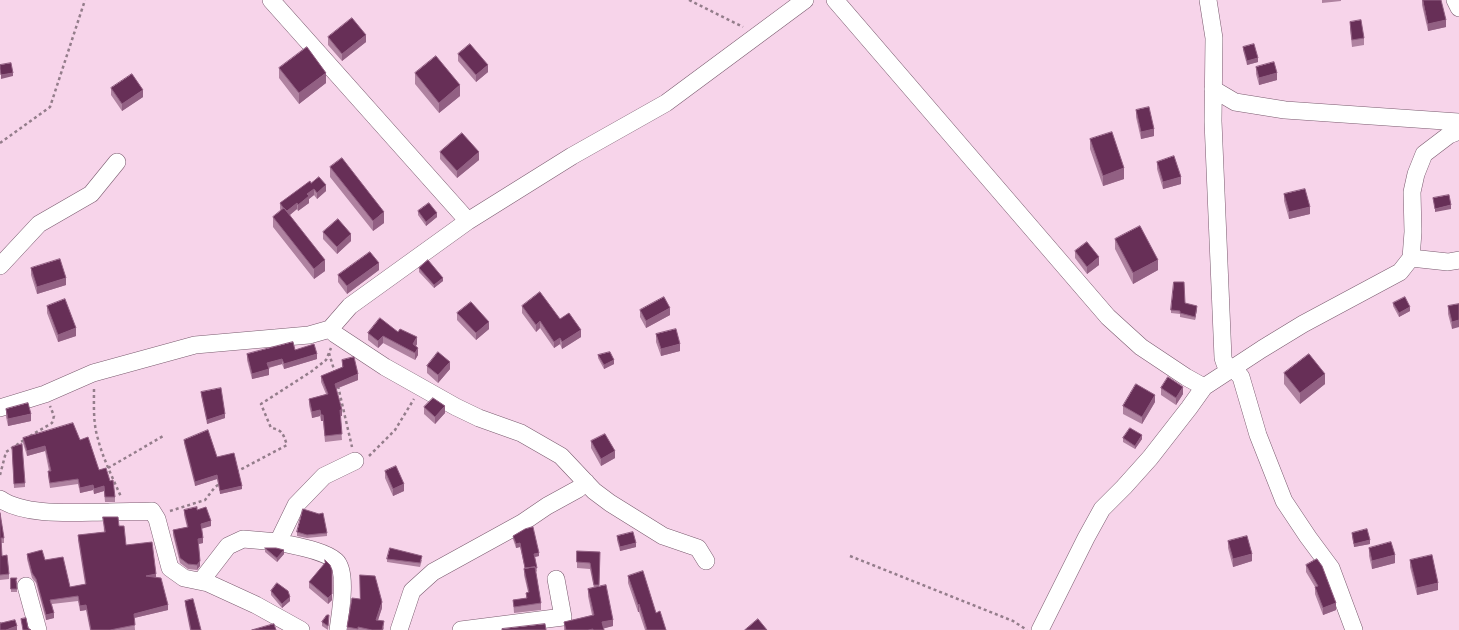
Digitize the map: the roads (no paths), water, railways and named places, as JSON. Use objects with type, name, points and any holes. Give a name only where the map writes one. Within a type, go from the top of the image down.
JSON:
[{"type":"street","points":[[270,0],[468,221]]},
{"type":"street","points":[[333,331],[350,306],[468,221],[572,156],[666,102],[805,0]]},
{"type":"street","points":[[835,0],[1108,317],[1141,347],[1186,377],[1204,387]]},
{"type":"street","points":[[1208,0],[1214,38],[1213,89],[1217,232],[1223,358],[1225,364],[1233,368],[1241,377],[1258,435],[1284,501],[1331,568],[1354,630]]},
{"type":"street","points":[[1455,0],[1459,8]]},
{"type":"street","points":[[1213,89],[1235,102],[1286,110],[1459,122]]},
{"type":"street","points":[[1040,630],[1102,508],[1124,487],[1150,458],[1190,408],[1204,387],[1303,324],[1400,272],[1411,258],[1412,192],[1424,154],[1449,135],[1459,131]]},
{"type":"street","points":[[0,266],[39,224],[92,194],[117,162]]},
{"type":"street","points":[[1411,258],[1448,262],[1459,260]]},
{"type":"street","points":[[0,408],[45,394],[93,373],[195,345],[309,335],[333,331],[385,367],[456,408],[521,433],[561,456],[594,491],[610,503],[663,536],[698,548],[706,560]]},
{"type":"street","points":[[278,542],[296,505],[324,476],[355,461]]},
{"type":"street","points":[[400,630],[412,591],[433,572],[522,523],[547,506],[578,490],[586,482]]},
{"type":"street","points":[[0,499],[7,504],[35,510],[61,512],[152,511],[157,519],[170,568],[184,578],[201,581],[256,605],[301,630]]},
{"type":"street","points":[[201,581],[228,546],[243,539],[278,542],[321,553],[336,560],[340,565],[343,586],[338,630]]},
{"type":"street","points":[[462,630],[563,617],[556,579]]},
{"type":"street","points":[[26,586],[38,630]]}]
